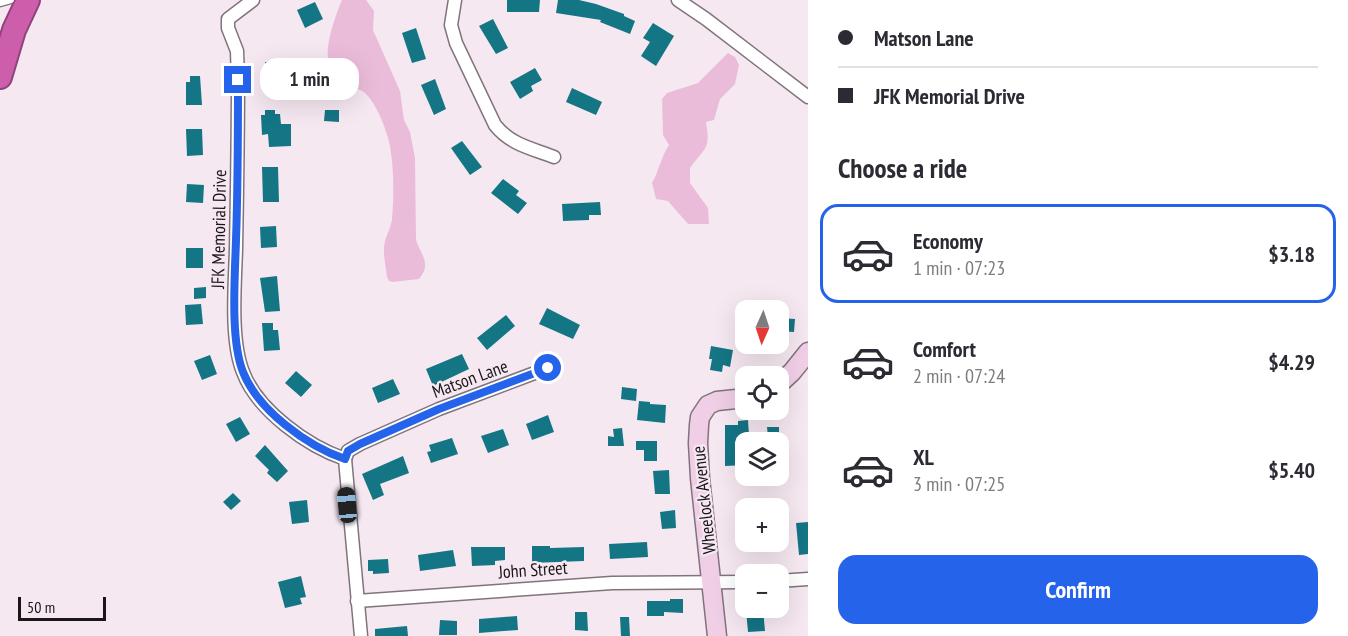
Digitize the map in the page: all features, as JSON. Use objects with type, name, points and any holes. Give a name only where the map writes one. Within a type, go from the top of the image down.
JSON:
[{"type":"highway","points":[[0,77],[14,30],[28,0]]},
{"type":"street","name":"JFK Memorial Drive","points":[[253,0],[228,19],[228,28],[237,51],[235,294],[240,363],[248,384],[271,412],[312,444],[345,459]]},
{"type":"street","points":[[455,0],[451,25],[456,43],[495,125],[504,136],[513,142],[554,157]]},
{"type":"street","points":[[678,0],[808,97]]},
{"type":"street","points":[[789,375],[808,352]]},
{"type":"street","name":"Matson Lane","points":[[345,459],[348,451],[360,444],[439,409],[548,368]]},
{"type":"street","name":"Wheelock Avenue","points":[[717,636],[700,478],[699,425],[705,410],[712,403],[735,400]]},
{"type":"street","points":[[345,459],[361,636]]},
{"type":"street","points":[[789,580],[808,579]]},
{"type":"street","name":"John Street","points":[[357,601],[612,583],[735,583]]},
{"type":"lane","points":[[0,3],[11,0]]},
{"type":"shaded area","points":[[342,0],[366,0],[374,11],[373,30],[400,91],[404,120],[410,132],[415,158],[416,240],[425,264],[423,274],[419,279],[393,282],[387,277],[384,246],[391,222],[393,201],[390,146],[387,133],[374,104],[363,91],[345,84],[334,72],[329,61],[330,36]]},
{"type":"shaded area","points":[[728,53],[735,57],[739,65],[735,84],[720,99],[714,120],[706,122],[708,138],[706,148],[690,168],[690,183],[708,208],[709,224],[688,224],[668,201],[656,199],[652,183],[669,145],[663,135],[662,99],[667,93],[698,83]]},
{"type":"building","points":[[507,0],[540,0],[539,12],[507,12]]},
{"type":"building","points":[[558,0],[579,0],[596,4],[624,14],[635,21],[630,34],[600,22],[601,20],[556,13]]},
{"type":"building","points":[[315,2],[323,19],[305,28],[297,10]]},
{"type":"building","points":[[493,19],[508,48],[496,54],[479,26]]},
{"type":"building","points":[[653,23],[674,36],[656,66],[641,56],[650,42],[643,38]]},
{"type":"building","points":[[416,28],[426,59],[412,63],[402,33]]},
{"type":"building","points":[[265,62],[281,62],[280,83],[265,82]]},
{"type":"building","points":[[535,68],[542,80],[531,86],[533,91],[520,99],[510,82]]},
{"type":"building","points":[[190,76],[200,76],[202,105],[186,105],[186,82],[190,82]]},
{"type":"building","points":[[435,79],[446,109],[434,115],[421,85]]},
{"type":"building","points":[[572,88],[602,102],[596,115],[566,102]]},
{"type":"building","points":[[265,110],[275,110],[275,114],[280,114],[281,124],[291,124],[291,146],[269,147],[268,134],[262,135],[261,115],[265,115]]},
{"type":"building","points":[[325,110],[339,110],[339,122],[324,121]]},
{"type":"building","points":[[186,129],[202,129],[203,155],[187,156]]},
{"type":"building","points":[[462,141],[482,167],[470,175],[451,148]]},
{"type":"building","points":[[262,167],[278,167],[279,202],[263,202]]},
{"type":"building","points":[[503,179],[519,191],[516,195],[527,203],[518,214],[491,193]]},
{"type":"building","points":[[187,184],[204,185],[203,203],[186,202]]},
{"type":"building","points":[[600,202],[601,215],[589,215],[589,220],[563,221],[562,204]]},
{"type":"building","points":[[276,226],[277,247],[261,248],[260,227]]},
{"type":"building","points":[[186,248],[203,248],[203,268],[186,268]]},
{"type":"building","points":[[277,276],[280,311],[265,312],[260,278]]},
{"type":"building","points":[[206,287],[206,298],[194,299],[194,288]]},
{"type":"building","points":[[201,304],[203,324],[186,325],[185,305]]},
{"type":"building","points":[[547,308],[580,325],[573,339],[539,324]]},
{"type":"building","points":[[506,315],[515,326],[487,350],[477,338]]},
{"type":"building","points":[[789,319],[795,319],[794,332],[789,332]]},
{"type":"building","points":[[262,323],[273,323],[273,330],[278,330],[280,350],[264,351]]},
{"type":"building","points":[[711,346],[733,350],[730,367],[723,365],[722,372],[710,370]]},
{"type":"building","points":[[462,354],[469,369],[433,386],[426,369]]},
{"type":"building","points":[[210,355],[217,374],[202,380],[194,361]]},
{"type":"building","points":[[296,371],[312,385],[301,397],[285,383]]},
{"type":"building","points":[[393,379],[400,394],[378,403],[372,388]]},
{"type":"building","points":[[622,387],[637,389],[636,401],[621,399]]},
{"type":"building","points":[[639,401],[666,405],[665,423],[637,420]]},
{"type":"building","points":[[548,415],[554,432],[532,440],[526,424]]},
{"type":"building","points":[[240,417],[250,434],[236,442],[226,424]]},
{"type":"building","points":[[748,420],[749,432],[735,432],[735,466],[725,466],[725,425],[738,425],[738,421]]},
{"type":"building","points":[[767,427],[779,427],[779,432],[768,432]]},
{"type":"building","points":[[622,428],[624,446],[608,446],[608,436],[614,437],[613,429]]},
{"type":"building","points":[[503,429],[509,445],[488,453],[481,436]]},
{"type":"building","points":[[452,438],[458,454],[431,463],[427,452],[431,451],[429,445]]},
{"type":"building","points":[[636,441],[657,441],[657,461],[644,461],[644,450],[636,450]]},
{"type":"building","points":[[265,445],[288,471],[277,482],[267,473],[269,470],[255,456]]},
{"type":"building","points":[[403,456],[409,473],[380,484],[384,495],[373,500],[362,474]]},
{"type":"building","points":[[669,470],[670,494],[655,494],[653,471]]},
{"type":"building","points":[[233,493],[241,501],[231,510],[223,502]]},
{"type":"building","points":[[307,500],[309,522],[292,524],[289,502]]},
{"type":"building","points":[[675,510],[676,528],[662,529],[660,512]]},
{"type":"building","points":[[808,522],[808,554],[799,555],[796,523]]},
{"type":"building","points":[[647,542],[648,557],[610,559],[609,544]]},
{"type":"building","points":[[532,546],[584,547],[584,561],[532,563]]},
{"type":"building","points":[[471,547],[505,547],[505,560],[495,561],[495,565],[472,566]]},
{"type":"building","points":[[453,550],[456,566],[420,571],[418,555]]},
{"type":"building","points":[[388,559],[389,573],[373,574],[373,571],[368,571],[368,560]]},
{"type":"building","points":[[301,576],[306,597],[300,598],[302,604],[285,608],[278,582]]},
{"type":"building","points":[[670,599],[683,599],[683,613],[664,612],[664,616],[647,616],[647,601],[670,601]]},
{"type":"building","points":[[575,612],[587,612],[588,631],[575,630]]},
{"type":"building","points":[[517,616],[518,630],[479,633],[479,619]]},
{"type":"building","points":[[620,617],[629,617],[630,636],[621,636]]},
{"type":"building","points":[[747,618],[764,618],[765,631],[748,632]]},
{"type":"building","points":[[440,620],[457,621],[457,635],[439,635]]},
{"type":"building","points":[[407,626],[408,636],[375,636],[375,629]]},
{"type":"route","points":[[238,80],[235,294],[237,340],[240,363],[246,380],[271,412],[312,444],[345,459],[348,451],[360,444],[439,409],[548,368]]}]
